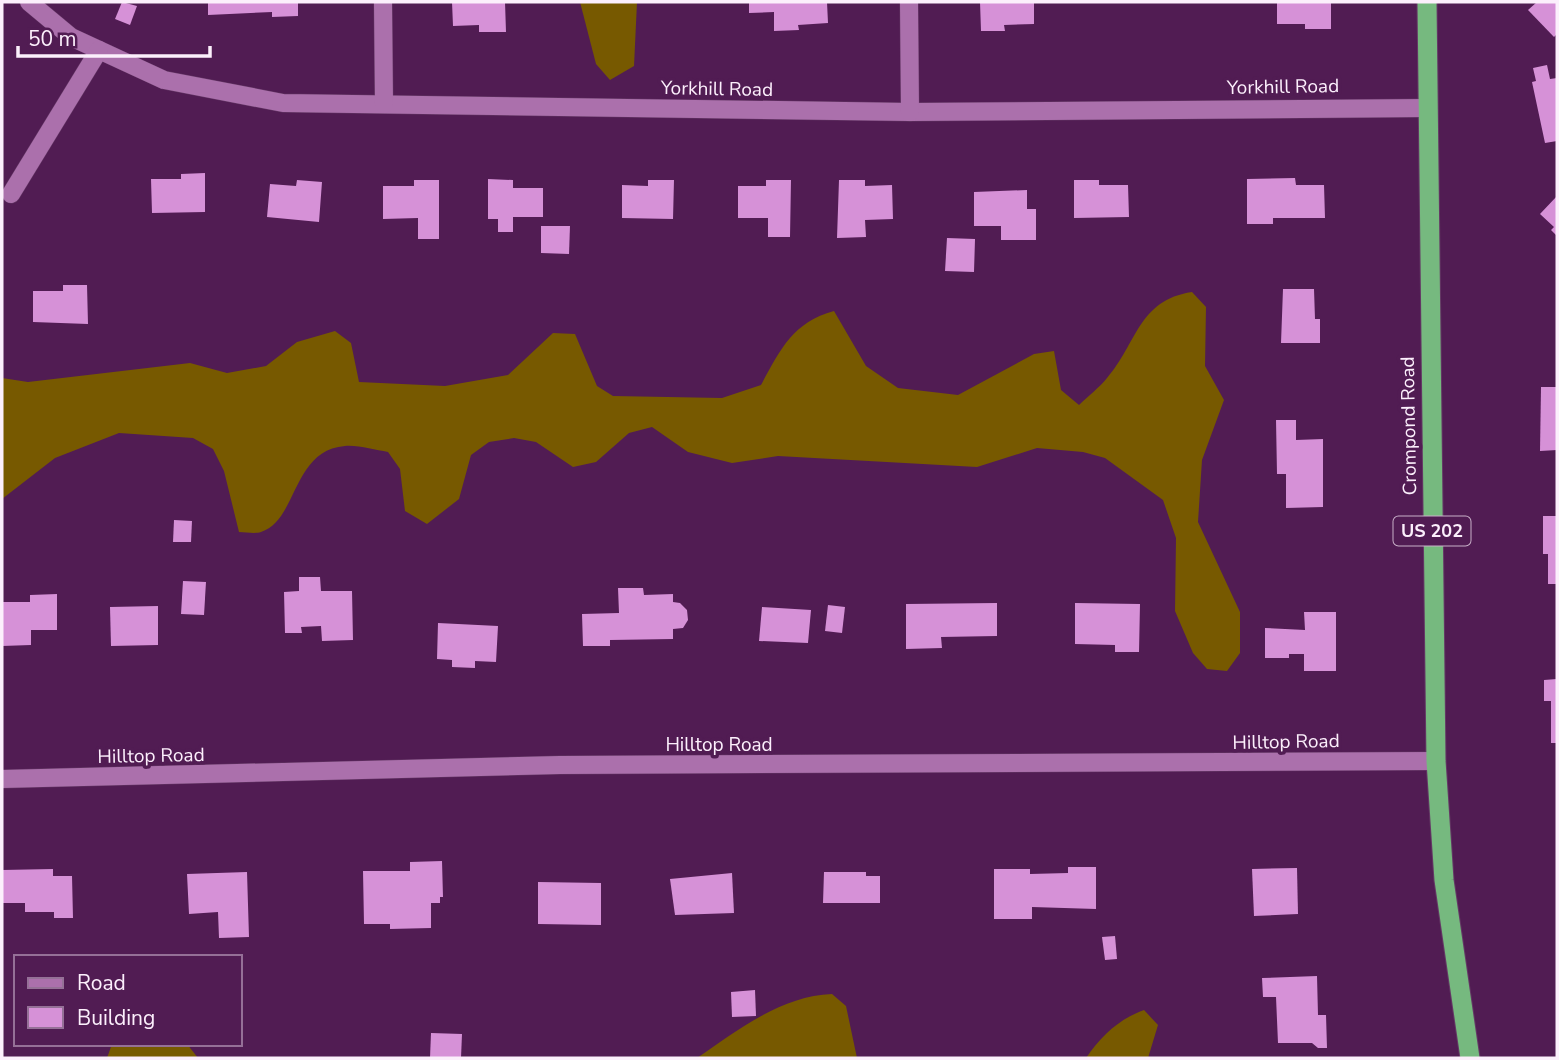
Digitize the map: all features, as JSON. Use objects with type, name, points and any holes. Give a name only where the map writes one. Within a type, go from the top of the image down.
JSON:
[{"type":"highway","name":"Crompond Road","points":[[1427,2],[1436,761],[1444,880],[1470,1058]]},
{"type":"street","name":"Yorkhill Road","points":[[29,2],[71,37],[164,80],[283,103],[910,112],[1428,108]]},
{"type":"street","points":[[383,2],[384,104]]},
{"type":"street","points":[[909,2],[910,112]]},
{"type":"street","points":[[11,194],[99,50]]},
{"type":"street","name":"Hilltop Road","points":[[2,779],[560,765],[1436,761]]},
{"type":"shaded area","points":[[580,2],[637,2],[634,66],[610,80],[596,64]]},
{"type":"shaded area","points":[[1192,292],[1206,307],[1205,366],[1224,400],[1202,460],[1198,522],[1240,612],[1240,653],[1227,671],[1207,669],[1193,653],[1175,611],[1176,538],[1163,500],[1105,458],[1083,452],[1037,448],[977,467],[778,456],[732,463],[688,452],[652,427],[629,433],[596,462],[573,467],[536,442],[514,438],[489,442],[471,455],[459,499],[427,524],[405,511],[400,469],[388,452],[345,446],[328,450],[315,459],[273,525],[253,533],[239,532],[224,471],[213,449],[193,438],[119,433],[55,458],[2,499],[2,378],[28,382],[190,363],[227,373],[266,366],[297,342],[335,331],[351,343],[359,382],[445,386],[508,375],[553,333],[575,334],[597,386],[613,396],[722,398],[761,385],[789,339],[808,322],[834,311],[866,366],[898,388],[958,395],[1034,354],[1054,351],[1061,390],[1079,405],[1117,365],[1149,314],[1160,304]]},
{"type":"shaded area","points":[[832,994],[846,1006],[857,1058],[697,1058],[761,1016],[795,1001]]},
{"type":"shaded area","points":[[1144,1010],[1158,1025],[1148,1058],[1086,1058],[1111,1029]]},
{"type":"shaded area","points":[[111,1046],[189,1046],[198,1058],[107,1058]]},
{"type":"building","points":[[122,2],[137,6],[130,25],[115,19]]},
{"type":"building","points":[[208,2],[298,2],[298,16],[272,17],[272,12],[208,15]]},
{"type":"building","points":[[452,2],[505,2],[506,32],[479,32],[479,25],[453,26]]},
{"type":"building","points":[[749,2],[827,2],[828,23],[798,25],[799,30],[774,31],[774,12],[749,13]]},
{"type":"building","points":[[980,2],[1034,2],[1034,24],[1004,25],[1005,31],[981,31]]},
{"type":"building","points":[[1277,2],[1331,2],[1331,29],[1305,29],[1305,24],[1277,24]]},
{"type":"building","points":[[1537,2],[1557,2],[1557,34],[1554,37],[1528,10]]},
{"type":"building","points":[[1547,65],[1550,79],[1557,78],[1557,141],[1545,143],[1532,82],[1536,81],[1533,68]]},
{"type":"building","points":[[205,173],[205,212],[152,213],[151,179],[181,179],[181,174]]},
{"type":"building","points":[[1295,178],[1296,185],[1324,185],[1325,218],[1273,218],[1273,224],[1247,224],[1247,179]]},
{"type":"building","points":[[488,179],[513,180],[513,188],[543,188],[543,217],[513,217],[513,232],[498,232],[498,219],[488,219]]},
{"type":"building","points":[[297,180],[322,182],[319,222],[267,217],[270,184],[296,186]]},
{"type":"building","points":[[414,180],[439,180],[439,239],[418,239],[418,218],[383,219],[383,186],[414,186]]},
{"type":"building","points":[[648,180],[674,180],[673,219],[622,218],[622,185],[648,186]]},
{"type":"building","points":[[766,180],[791,180],[790,237],[768,237],[768,218],[738,218],[738,186],[766,186]]},
{"type":"building","points":[[839,180],[865,180],[865,186],[892,185],[893,219],[865,220],[866,237],[837,238]]},
{"type":"building","points":[[1074,180],[1099,180],[1099,185],[1128,185],[1129,217],[1074,218]]},
{"type":"building","points":[[1027,190],[1027,209],[1036,209],[1036,240],[1001,240],[1001,226],[974,226],[974,192]]},
{"type":"building","points":[[1557,196],[1557,236],[1551,230],[1554,227],[1540,214]]},
{"type":"building","points":[[541,226],[570,226],[569,254],[541,253]]},
{"type":"building","points":[[947,238],[975,239],[974,272],[945,271]]},
{"type":"building","points":[[63,285],[87,285],[88,324],[33,322],[33,291],[63,291]]},
{"type":"building","points":[[1283,289],[1314,289],[1315,319],[1320,319],[1320,343],[1281,343]]},
{"type":"building","points":[[1541,387],[1557,387],[1557,450],[1540,451]]},
{"type":"building","points":[[1276,420],[1296,420],[1296,440],[1323,439],[1323,507],[1286,508],[1286,474],[1277,474]]},
{"type":"building","points":[[1543,516],[1557,516],[1557,584],[1548,584],[1548,554],[1543,554]]},
{"type":"building","points":[[174,520],[192,521],[191,542],[173,542]]},
{"type":"building","points":[[299,577],[320,577],[321,591],[352,591],[353,640],[322,641],[321,626],[301,627],[302,633],[285,633],[284,592],[299,591]]},
{"type":"building","points":[[183,581],[206,582],[204,615],[181,614]]},
{"type":"building","points":[[618,588],[643,588],[644,595],[673,594],[673,602],[680,603],[687,610],[688,620],[683,628],[673,629],[673,639],[610,640],[610,646],[583,646],[582,614],[619,613]]},
{"type":"building","points":[[57,594],[57,630],[31,630],[31,645],[2,646],[2,602],[30,602],[30,595]]},
{"type":"building","points":[[997,603],[997,636],[941,637],[942,648],[906,649],[906,604]]},
{"type":"building","points":[[1075,603],[1140,604],[1139,652],[1115,652],[1115,645],[1075,644]]},
{"type":"building","points":[[828,605],[845,607],[842,633],[825,631]]},
{"type":"building","points":[[158,606],[158,645],[111,646],[110,607]]},
{"type":"building","points":[[762,607],[811,610],[808,643],[759,641]]},
{"type":"building","points":[[1304,612],[1336,612],[1336,671],[1304,671],[1304,654],[1289,654],[1289,658],[1265,658],[1265,628],[1305,630]]},
{"type":"building","points":[[438,623],[498,626],[496,662],[475,661],[475,668],[452,667],[452,660],[437,659]]},
{"type":"building","points":[[1557,679],[1557,743],[1551,743],[1551,701],[1544,701],[1544,680]]},
{"type":"building","points":[[442,861],[443,897],[440,897],[440,903],[431,903],[431,928],[390,929],[390,924],[364,924],[363,871],[410,871],[410,862]]},
{"type":"building","points":[[1068,867],[1096,867],[1096,909],[1032,907],[1032,919],[994,919],[994,869],[1030,869],[1030,874],[1068,873]]},
{"type":"building","points":[[1297,868],[1298,914],[1254,916],[1252,869]]},
{"type":"building","points":[[53,869],[53,876],[72,876],[73,918],[54,918],[54,912],[25,912],[25,903],[2,903],[2,870]]},
{"type":"building","points":[[247,872],[249,937],[219,938],[218,912],[189,914],[187,874]]},
{"type":"building","points":[[824,872],[866,872],[866,876],[880,876],[880,903],[823,903]]},
{"type":"building","points":[[732,873],[734,913],[675,915],[670,879]]},
{"type":"building","points":[[538,882],[601,883],[601,925],[538,924]]},
{"type":"building","points":[[1115,936],[1117,959],[1105,960],[1102,937]]},
{"type":"building","points":[[1317,976],[1318,1015],[1326,1015],[1327,1048],[1318,1048],[1312,1043],[1278,1043],[1276,997],[1263,997],[1262,978]]},
{"type":"building","points":[[755,990],[756,1016],[732,1017],[731,992]]},
{"type":"building","points":[[431,1033],[462,1034],[461,1058],[430,1058]]}]
